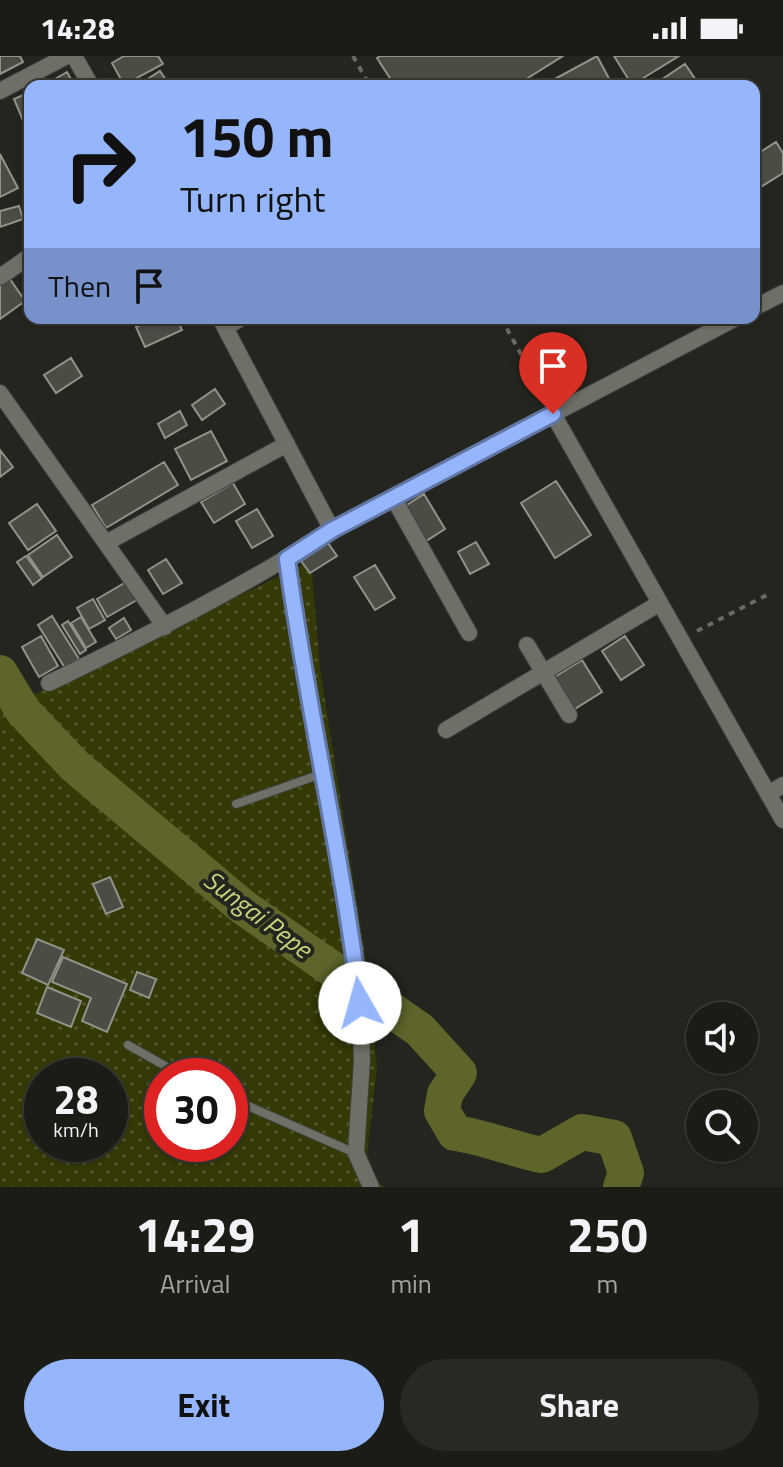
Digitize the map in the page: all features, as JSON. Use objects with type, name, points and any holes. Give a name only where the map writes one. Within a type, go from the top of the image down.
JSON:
[{"type":"street","points":[[0,91],[67,56]]},
{"type":"street","points":[[74,56],[88,80]]},
{"type":"street","points":[[0,277],[24,260]]},
{"type":"street","points":[[760,305],[783,293]]},
{"type":"street","points":[[223,324],[332,530]]},
{"type":"street","points":[[49,683],[165,627],[287,559],[332,530],[725,324]]},
{"type":"street","points":[[0,393],[165,627]]},
{"type":"street","points":[[553,414],[681,640],[776,790],[783,820]]},
{"type":"street","points":[[106,543],[287,444]]},
{"type":"street","points":[[394,499],[469,633]]},
{"type":"street","points":[[287,559],[355,960],[362,1060],[356,1153],[371,1187]]},
{"type":"street","points":[[446,730],[660,603]]},
{"type":"street","points":[[527,645],[569,715]]},
{"type":"lane","points":[[236,804],[324,773]]},
{"type":"lane","points":[[128,1045],[151,1058]]},
{"type":"lane","points":[[248,1106],[356,1153]]},
{"type":"path","points":[[353,56],[367,80]]},
{"type":"path","points":[[504,324],[553,414]]},
{"type":"path","points":[[681,640],[769,594]]},
{"type":"green space","points":[[311,561],[320,669],[366,960],[377,1068],[367,1154],[377,1180],[384,1187],[0,1187],[0,700],[8,707]]},
{"type":"building","points":[[0,56],[20,56],[23,62],[0,74]]},
{"type":"building","points":[[124,56],[158,56],[163,64],[133,80],[121,80],[112,63]]},
{"type":"building","points":[[563,56],[525,80],[391,80],[377,58]]},
{"type":"building","points":[[597,56],[610,80],[553,80]]},
{"type":"building","points":[[614,56],[679,56],[640,80],[629,80]]},
{"type":"building","points":[[685,64],[696,80],[661,80]]},
{"type":"building","points":[[160,71],[166,80],[146,80]]},
{"type":"building","points":[[67,72],[72,80],[53,80]]},
{"type":"building","points":[[24,95],[24,123],[14,99]]},
{"type":"building","points":[[776,142],[783,153],[783,173],[760,187],[760,152]]},
{"type":"building","points":[[0,154],[18,188],[0,197]]},
{"type":"building","points":[[19,206],[23,219],[0,227],[0,211]]},
{"type":"building","points":[[8,276],[24,302],[0,319],[0,281]]},
{"type":"building","points":[[143,324],[180,324],[182,330],[145,347],[136,327]]},
{"type":"building","points":[[71,358],[82,376],[56,393],[44,375]]},
{"type":"building","points":[[215,389],[225,404],[202,420],[192,405]]},
{"type":"building","points":[[180,411],[187,425],[165,438],[158,424]]},
{"type":"building","points":[[211,431],[227,461],[191,480],[175,449]]},
{"type":"building","points":[[0,450],[13,467],[0,477]]},
{"type":"building","points":[[164,462],[178,485],[106,528],[92,505]]},
{"type":"building","points":[[556,481],[591,535],[555,558],[521,503]]},
{"type":"building","points":[[233,483],[245,504],[214,523],[201,502]]},
{"type":"building","points":[[424,494],[445,529],[423,543],[402,508]]},
{"type":"building","points":[[37,504],[56,531],[28,550],[9,523]]},
{"type":"building","points":[[257,509],[273,536],[252,548],[236,521]]},
{"type":"building","points":[[57,535],[72,557],[43,577],[28,555]]},
{"type":"building","points":[[476,542],[489,564],[470,574],[458,552]]},
{"type":"building","points":[[328,543],[337,556],[310,573],[301,561]]},
{"type":"building","points":[[26,556],[42,578],[33,585],[17,562]]},
{"type":"building","points":[[166,559],[182,583],[163,594],[148,570]]},
{"type":"building","points":[[375,565],[395,598],[375,610],[354,577]]},
{"type":"building","points":[[126,582],[137,600],[107,617],[97,599]]},
{"type":"building","points":[[93,599],[105,620],[89,629],[77,608]]},
{"type":"building","points":[[52,616],[79,659],[65,668],[38,625]]},
{"type":"building","points":[[81,617],[96,642],[86,648],[71,623]]},
{"type":"building","points":[[124,618],[131,630],[116,639],[109,628]]},
{"type":"building","points":[[68,621],[86,650],[80,654],[62,625]]},
{"type":"building","points":[[41,636],[58,666],[39,677],[22,647]]},
{"type":"building","points":[[625,636],[644,665],[621,680],[602,651]]},
{"type":"building","points":[[582,660],[602,692],[573,710],[553,678]]},
{"type":"building","points":[[110,877],[123,907],[106,914],[93,884]]},
{"type":"building","points":[[37,939],[64,950],[48,985],[22,973]]},
{"type":"building","points":[[63,957],[127,984],[107,1032],[82,1021],[91,998],[52,982]]},
{"type":"building","points":[[137,972],[156,979],[149,998],[130,990]]},
{"type":"building","points":[[47,987],[81,1001],[71,1027],[37,1013]]},
{"type":"waterway","name":"Sungai Pepe","points":[[0,673],[23,711],[75,766],[243,907],[420,1030],[459,1073],[445,1094],[442,1111],[455,1133],[542,1155],[582,1132],[614,1138],[626,1173],[621,1187]]},
{"type":"route","points":[[360,1003],[334,825],[297,632],[287,559],[332,530],[553,414]]}]
